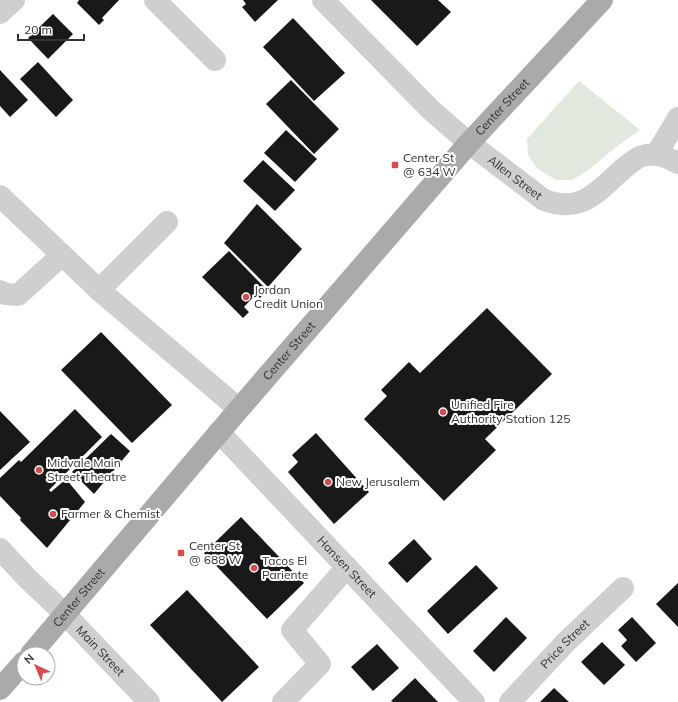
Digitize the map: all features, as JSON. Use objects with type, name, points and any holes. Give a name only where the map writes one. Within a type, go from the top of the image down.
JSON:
[{"type":"main road","name":"Center Street","points":[[38,646],[219,432],[469,143],[602,0]]},
{"type":"main road","points":[[0,689],[16,671]]},
{"type":"street","points":[[0,13],[14,0]]},
{"type":"street","points":[[155,0],[215,60]]},
{"type":"street","name":"Allen Street","points":[[323,0],[431,110],[469,143],[544,200],[554,204],[578,204],[598,192],[634,160],[642,156],[656,155],[678,163]]},
{"type":"street","points":[[656,155],[678,118]]},
{"type":"street","points":[[0,196],[99,290],[239,409]]},
{"type":"street","points":[[99,290],[167,222]]},
{"type":"street","points":[[0,291],[5,294],[18,295],[62,255]]},
{"type":"street","name":"Hansen Street","points":[[219,432],[474,702]]},
{"type":"street","name":"Main Street","points":[[0,549],[149,702]]},
{"type":"street","points":[[284,702],[320,664],[292,630],[347,568]]},
{"type":"street","name":"Price Street","points":[[510,702],[566,642],[623,588]]},
{"type":"shaded area","points":[[579,81],[640,130],[616,147],[587,171],[572,180],[556,180],[537,168],[528,155],[527,139]]},
{"type":"building","points":[[79,0],[119,0],[102,18],[104,20],[99,25],[77,3]]},
{"type":"building","points":[[243,0],[278,0],[255,22],[242,7],[246,4]]},
{"type":"building","points":[[371,0],[438,0],[451,12],[417,46]]},
{"type":"building","points":[[53,14],[73,34],[48,59],[28,38]]},
{"type":"building","points":[[293,18],[345,73],[314,101],[263,47]]},
{"type":"building","points":[[38,62],[73,100],[56,117],[20,79]]},
{"type":"building","points":[[0,70],[28,100],[10,117],[0,106]]},
{"type":"building","points":[[291,80],[339,129],[314,154],[266,104]]},
{"type":"building","points":[[286,130],[317,159],[295,182],[264,153]]},
{"type":"building","points":[[263,160],[295,190],[275,211],[243,181]]},
{"type":"building","points":[[257,204],[302,249],[268,287],[224,243]]},
{"type":"building","points":[[229,251],[267,290],[260,298],[256,294],[244,307],[249,312],[243,318],[202,277]]},
{"type":"building","name":"Unified Fire Authority Station 125","points":[[487,308],[552,374],[485,439],[496,450],[444,501],[364,419],[387,396],[381,390],[409,362],[420,373]]},
{"type":"building","points":[[101,332],[172,405],[132,443],[61,370]]},
{"type":"building","name":"Midvale Main Street Theatre","points":[[75,409],[102,437],[49,490],[51,492],[66,479],[85,502],[47,548],[20,520],[21,518],[0,496],[0,478],[19,460],[21,462]]},
{"type":"building","points":[[0,411],[30,442],[0,470]]},
{"type":"building","name":"New Jerusalem","points":[[316,433],[369,492],[334,524],[288,472],[298,462],[292,455]]},
{"type":"building","points":[[111,434],[130,451],[94,494],[72,472]]},
{"type":"building","name":"Tacos El Pariente","points":[[241,517],[304,583],[267,619],[204,553]]},
{"type":"building","points":[[414,539],[432,559],[407,583],[388,563]]},
{"type":"building","points":[[476,565],[498,588],[448,634],[427,611]]},
{"type":"building","points":[[678,583],[678,627],[656,604]]},
{"type":"building","points":[[187,590],[259,667],[222,702],[150,625]]},
{"type":"building","points":[[506,617],[527,638],[494,672],[473,651]]},
{"type":"building","points":[[632,617],[656,643],[636,662],[621,646],[627,640],[618,630]]},
{"type":"building","points":[[602,642],[625,665],[604,685],[581,662]]},
{"type":"building","points":[[377,644],[399,668],[373,691],[351,667]]},
{"type":"building","points":[[415,678],[438,702],[391,701]]},
{"type":"building","points":[[554,688],[569,702],[540,702]]},
{"type":"place","name":"Center St @ 634 W","points":[[395,165]]},
{"type":"place","name":"Jordan Credit Union","points":[[246,297]]},
{"type":"place","name":"Unified Fire Authority Station 125","points":[[443,412]]},
{"type":"place","name":"Midvale Main Street Theatre","points":[[39,470]]},
{"type":"place","name":"New Jerusalem","points":[[328,482]]},
{"type":"place","name":"Farmer & Chemist","points":[[53,514]]},
{"type":"place","name":"Center St @ 688 W","points":[[181,553]]},
{"type":"place","name":"Tacos El Pariente","points":[[254,568]]}]
